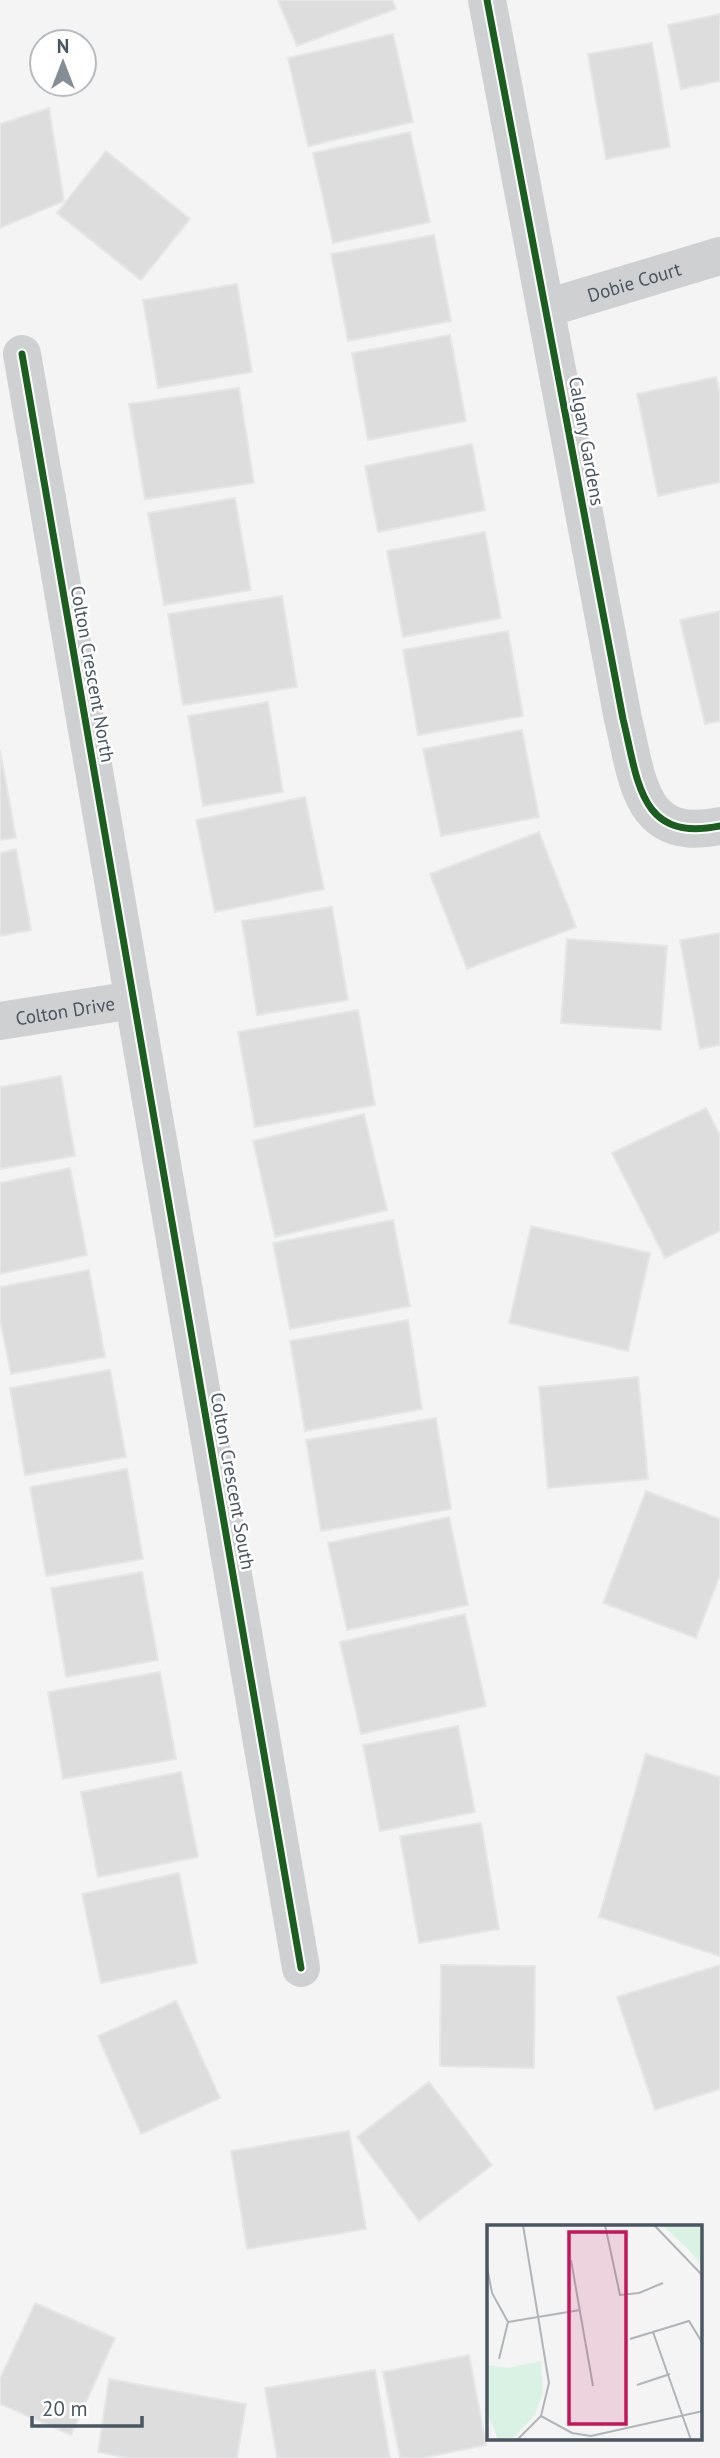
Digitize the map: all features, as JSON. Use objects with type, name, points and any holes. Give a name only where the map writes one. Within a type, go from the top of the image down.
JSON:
[{"type":"street","name":"Calgary Gardens","points":[[487,0],[623,719],[647,806],[667,825],[699,830],[720,826]]},
{"type":"street","name":"Dobie Court","points":[[547,308],[720,256]]},
{"type":"street","name":"Colton Crescent North","points":[[22,354],[133,1000]]},
{"type":"street","name":"Colton Drive","points":[[0,1021],[133,1000]]},
{"type":"street","name":"Colton Crescent South","points":[[133,1000],[302,1968]]},
{"type":"building","points":[[278,0],[392,0],[396,9],[297,46]]},
{"type":"building","points":[[720,14],[720,81],[681,89],[668,25]]},
{"type":"building","points":[[393,34],[413,122],[308,146],[288,58]]},
{"type":"building","points":[[652,43],[670,147],[606,159],[588,54]]},
{"type":"building","points":[[49,108],[64,201],[0,228],[0,124]]},
{"type":"building","points":[[410,132],[430,222],[333,243],[313,153]]},
{"type":"building","points":[[106,151],[190,219],[141,280],[57,213]]},
{"type":"building","points":[[434,235],[451,321],[348,341],[331,254]]},
{"type":"building","points":[[237,284],[252,372],[158,388],[143,300]]},
{"type":"building","points":[[450,335],[466,421],[368,440],[352,353]]},
{"type":"building","points":[[716,377],[720,394],[720,482],[658,496],[637,394]]},
{"type":"building","points":[[239,388],[254,483],[145,499],[129,404]]},
{"type":"building","points":[[472,444],[485,510],[378,532],[365,466]]},
{"type":"building","points":[[235,498],[251,590],[164,605],[148,513]]},
{"type":"building","points":[[485,532],[501,618],[403,637],[387,551]]},
{"type":"building","points":[[282,596],[297,687],[183,705],[168,614]]},
{"type":"building","points":[[720,611],[720,721],[705,724],[680,620]]},
{"type":"building","points":[[508,631],[523,716],[418,735],[403,650]]},
{"type":"building","points":[[268,702],[283,792],[203,806],[188,716]]},
{"type":"building","points":[[522,730],[539,817],[441,836],[423,749]]},
{"type":"building","points":[[0,750],[16,838],[0,840]]},
{"type":"building","points":[[305,797],[324,889],[215,912],[196,820]]},
{"type":"building","points":[[539,832],[576,927],[467,969],[430,874]]},
{"type":"building","points":[[16,849],[31,930],[0,936],[0,853]]},
{"type":"building","points":[[332,907],[348,1000],[257,1015],[242,921]]},
{"type":"building","points":[[720,933],[720,1045],[700,1049],[680,940]]},
{"type":"building","points":[[567,939],[667,946],[661,1030],[561,1023]]},
{"type":"building","points":[[358,1010],[375,1105],[255,1127],[238,1032]]},
{"type":"building","points":[[61,1076],[75,1156],[0,1169],[0,1087]]},
{"type":"building","points":[[706,1108],[720,1135],[720,1231],[665,1258],[612,1153]]},
{"type":"building","points":[[364,1114],[387,1210],[275,1237],[253,1141]]},
{"type":"building","points":[[70,1168],[87,1255],[0,1274],[0,1183]]},
{"type":"building","points":[[393,1220],[410,1306],[290,1329],[273,1243]]},
{"type":"building","points":[[531,1226],[650,1253],[628,1351],[509,1323]]},
{"type":"building","points":[[89,1270],[105,1357],[11,1374],[0,1320],[0,1287]]},
{"type":"building","points":[[408,1320],[422,1409],[305,1431],[290,1341]]},
{"type":"building","points":[[110,1370],[126,1457],[25,1475],[10,1388]]},
{"type":"building","points":[[638,1377],[648,1479],[548,1488],[539,1387]]},
{"type":"building","points":[[436,1418],[451,1509],[321,1531],[306,1440]]},
{"type":"building","points":[[127,1469],[143,1559],[46,1576],[30,1487]]},
{"type":"building","points":[[646,1491],[720,1519],[720,1575],[696,1638],[603,1603]]},
{"type":"building","points":[[449,1517],[468,1605],[347,1630],[328,1543]]},
{"type":"building","points":[[142,1572],[158,1660],[66,1677],[51,1588]]},
{"type":"building","points":[[465,1614],[486,1706],[361,1734],[340,1642]]},
{"type":"building","points":[[160,1672],[176,1759],[63,1779],[48,1692]]},
{"type":"building","points":[[458,1726],[475,1812],[380,1831],[363,1745]]},
{"type":"building","points":[[646,1754],[720,1777],[720,1956],[599,1917]]},
{"type":"building","points":[[181,1772],[198,1857],[98,1877],[81,1792]]},
{"type":"building","points":[[481,1823],[499,1929],[419,1943],[400,1836]]},
{"type":"building","points":[[179,1873],[197,1963],[101,1983],[82,1894]]},
{"type":"building","points":[[441,1965],[535,1966],[534,2068],[440,2066]]},
{"type":"building","points":[[720,1965],[720,2089],[655,2110],[617,1997]]},
{"type":"building","points":[[176,2001],[220,2098],[141,2134],[98,2036]]},
{"type":"building","points":[[429,2082],[492,2165],[419,2221],[357,2137]]},
{"type":"building","points":[[349,2131],[366,2229],[247,2249],[231,2151]]},
{"type":"building","points":[[35,2303],[115,2338],[71,2435],[0,2404],[0,2379]]},
{"type":"building","points":[[469,2355],[486,2445],[422,2458],[400,2458],[383,2372]]},
{"type":"building","points":[[375,2370],[390,2458],[277,2458],[265,2388]]},
{"type":"building","points":[[109,2379],[246,2404],[237,2458],[128,2458],[98,2452]]},
{"type":"cycle path","points":[[487,0],[633,764],[647,802],[658,816],[673,825],[693,829],[720,826]]},
{"type":"cycle path","points":[[22,354],[301,1968]]}]
